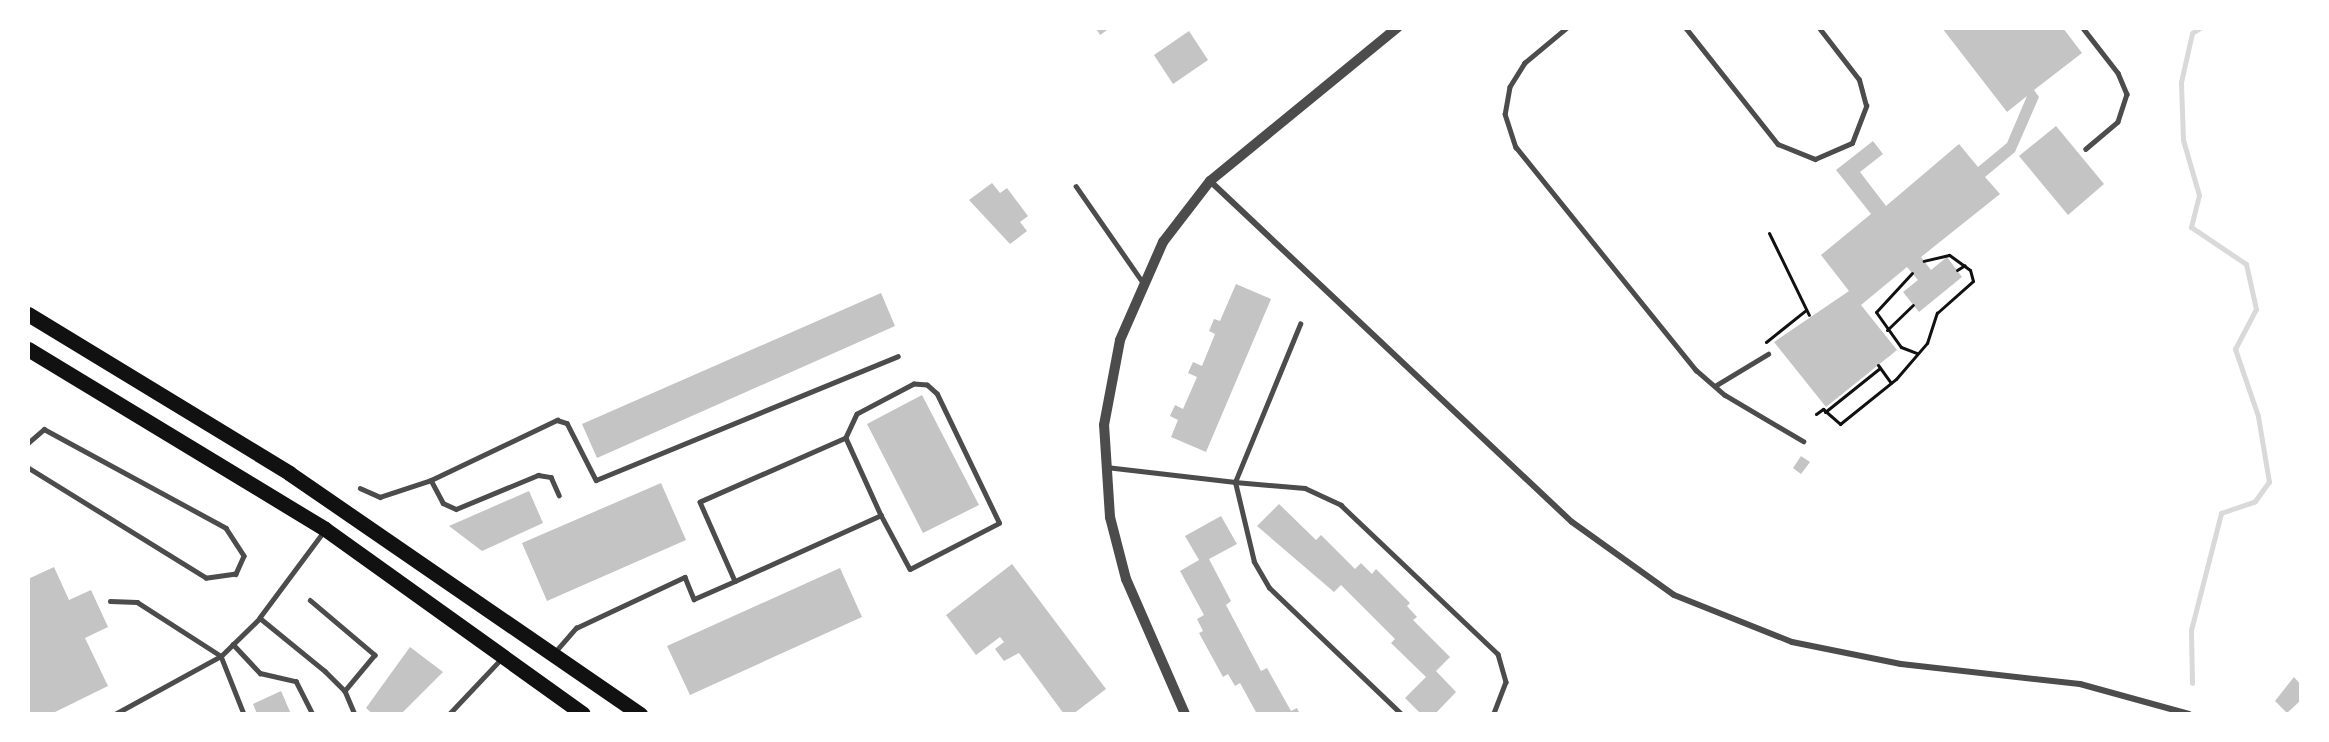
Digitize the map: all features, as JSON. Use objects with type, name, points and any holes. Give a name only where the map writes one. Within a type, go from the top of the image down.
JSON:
[{"type":"main road","points":[[28,314],[289,473],[640,714]]},
{"type":"main road","points":[[29,350],[326,529],[583,714]]},
{"type":"main road","points":[[538,682],[570,714]]},
{"type":"street","points":[[1185,714],[1126,579],[1104,466],[1108,385],[1143,281],[1164,242],[1210,182],[1397,28]]},
{"type":"street","points":[[1210,182],[1572,522],[1674,596],[1792,642],[1901,664],[2080,684],[2189,714]]},
{"type":"lane","points":[[1567,28],[1525,63],[1512,82],[1505,109],[1510,136],[1696,370],[1715,386],[1803,441]]},
{"type":"lane","points":[[1686,28],[1778,144],[1815,159],[1852,143],[1866,106],[1859,80],[1819,28]]},
{"type":"lane","points":[[2083,28],[2118,73],[2127,94],[2118,122],[2086,149]]},
{"type":"lane","points":[[1076,186],[1143,281]]},
{"type":"lane","points":[[1300,324],[1235,482],[1254,562],[1269,588],[1401,714]]},
{"type":"lane","points":[[1715,386],[1768,354]]},
{"type":"lane","points":[[360,488],[380,497],[430,480],[557,420],[567,423],[596,480],[898,356]]},
{"type":"lane","points":[[735,581],[700,502],[846,438],[857,414],[914,384],[927,386],[945,408],[999,523],[910,569],[881,515],[846,438]]},
{"type":"lane","points":[[28,443],[44,429],[226,528],[240,542],[244,556],[236,574],[206,578],[28,468]]},
{"type":"lane","points":[[1104,466],[1305,488],[1341,505],[1498,654],[1506,682],[1494,714]]},
{"type":"lane","points":[[430,480],[442,503],[456,508],[538,475],[552,477],[559,495]]},
{"type":"lane","points":[[554,654],[576,628],[686,577],[694,599],[881,515]]},
{"type":"lane","points":[[115,714],[221,656],[260,618],[326,529]]},
{"type":"lane","points":[[310,600],[375,655],[345,691]]},
{"type":"lane","points":[[110,601],[137,602],[221,656],[244,714]]},
{"type":"lane","points":[[260,618],[345,691],[355,714]]},
{"type":"lane","points":[[233,644],[260,674],[296,681],[313,714]]},
{"type":"lane","points":[[450,714],[504,656]]},
{"type":"path","points":[[1769,233],[1809,315]]},
{"type":"path","points":[[1825,412],[1841,424],[1892,383],[1930,338],[1936,315],[1972,283],[1965,265],[1949,255],[1924,261]]},
{"type":"path","points":[[1957,270],[1965,265]]},
{"type":"path","points":[[1912,273],[1876,310],[1887,330],[1901,347],[1918,353]]},
{"type":"path","points":[[1887,330],[1913,305]]},
{"type":"path","points":[[1764,344],[1806,310]]},
{"type":"path","points":[[1816,414],[1825,412],[1879,367],[1892,383]]},
{"type":"building","points":[[1096,28],[1110,28],[1100,35]]},
{"type":"building","points":[[1942,28],[2063,28],[2082,53],[2034,90],[2039,97],[2015,152],[1985,177],[2000,194],[1921,257],[1931,270],[1947,257],[1962,277],[1919,312],[1903,292],[1918,280],[1907,267],[1861,305],[1897,350],[1826,407],[1774,342],[1849,291],[1821,255],[1871,214],[1836,170],[1873,141],[1883,154],[1860,172],[1886,206],[1959,144],[1978,167],[2007,143],[2027,96],[2007,112]]},
{"type":"building","points":[[1189,31],[1208,60],[1173,84],[1154,55]]},
{"type":"building","points":[[2056,126],[2104,184],[2068,215],[2019,156]]},
{"type":"building","points":[[992,183],[1000,193],[1007,188],[1028,216],[1020,222],[1027,231],[1010,244],[969,200]]},
{"type":"building","points":[[1236,284],[1271,299],[1206,452],[1171,437],[1178,420],[1170,416],[1175,405],[1183,409],[1197,377],[1188,373],[1193,362],[1202,366],[1215,334],[1209,331],[1214,319],[1220,321]]},
{"type":"building","points":[[881,293],[895,326],[597,458],[582,424]]},
{"type":"building","points":[[922,395],[979,505],[923,533],[867,424]]},
{"type":"building","points":[[1801,456],[1810,462],[1801,474],[1793,468]]},
{"type":"building","points":[[661,483],[686,540],[547,601],[522,543]]},
{"type":"building","points":[[529,491],[543,523],[482,551],[449,526]]},
{"type":"building","points":[[1279,504],[1316,540],[1321,535],[1355,569],[1361,563],[1372,574],[1376,569],[1410,603],[1407,606],[1417,617],[1413,620],[1450,657],[1436,671],[1456,692],[1435,714],[1421,714],[1405,698],[1426,677],[1391,643],[1395,639],[1341,585],[1334,592],[1257,526]]},
{"type":"building","points":[[1221,516],[1237,544],[1209,559],[1231,601],[1226,605],[1261,671],[1267,668],[1291,711],[1297,708],[1300,714],[1257,714],[1240,683],[1235,686],[1228,674],[1223,677],[1199,633],[1203,631],[1197,619],[1204,615],[1180,571],[1199,560],[1185,536]]},
{"type":"building","points":[[1012,564],[1106,689],[1073,714],[1064,714],[1019,653],[1004,661],[995,649],[1004,642],[1000,637],[976,655],[946,615]]},
{"type":"building","points":[[54,567],[69,600],[91,590],[108,627],[85,638],[108,686],[51,714],[28,714],[28,579]]},
{"type":"building","points":[[840,568],[862,617],[690,695],[667,646]]},
{"type":"building","points":[[410,647],[443,672],[401,714],[373,714],[366,708]]},
{"type":"building","points":[[2294,677],[2300,684],[2300,701],[2287,713],[2275,701]]},
{"type":"building","points":[[281,691],[291,714],[257,714],[253,704]]},
{"type":"waterway","points":[[2192,683],[2191,630],[2221,513],[2255,501],[2269,482],[2258,416],[2235,349],[2256,309],[2246,264],[2191,227],[2199,195],[2183,140],[2181,82],[2192,33],[2200,28]]}]
